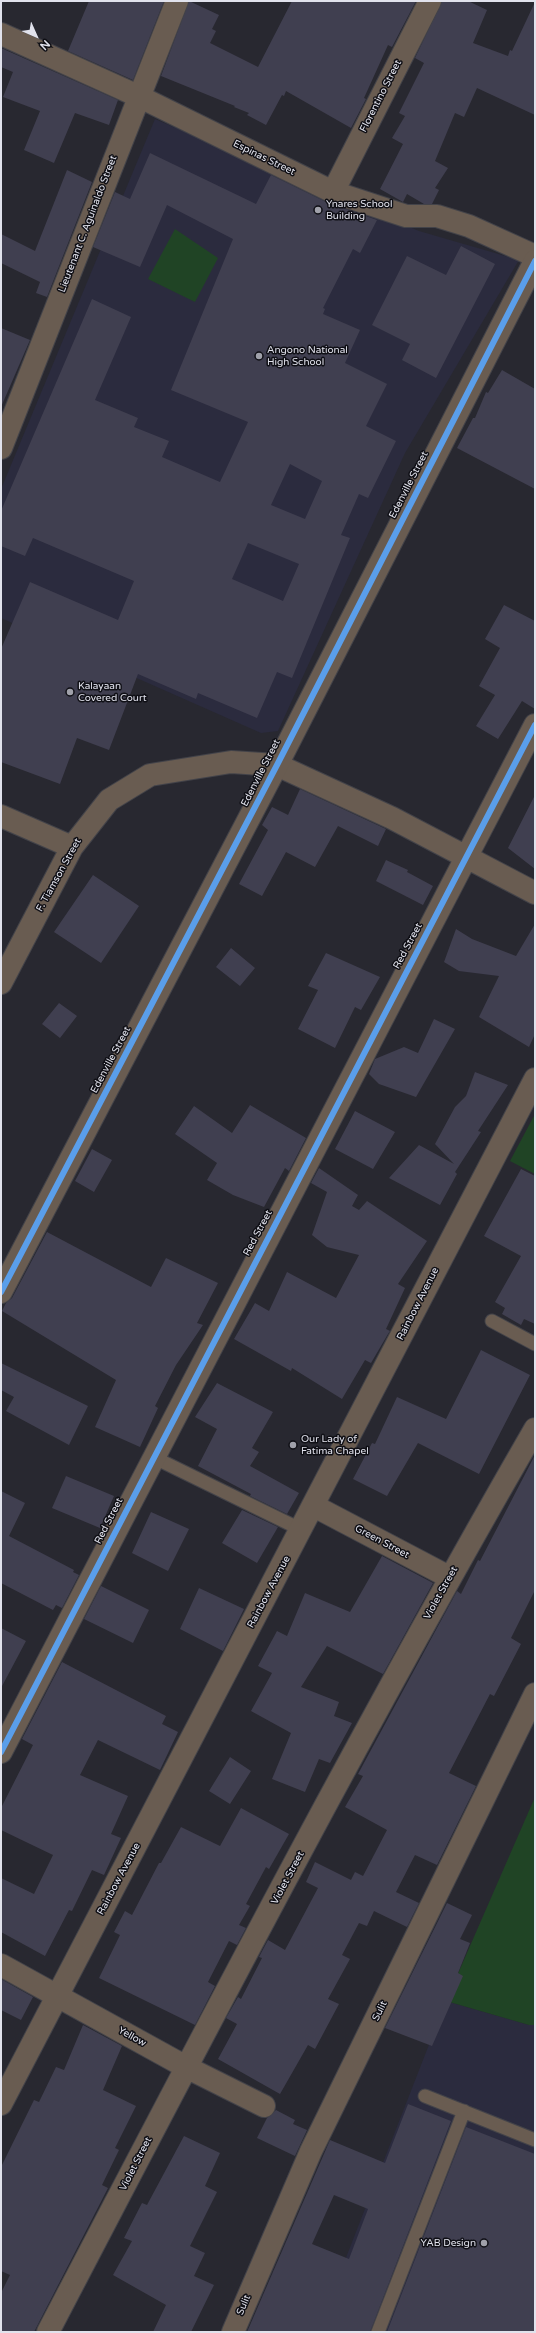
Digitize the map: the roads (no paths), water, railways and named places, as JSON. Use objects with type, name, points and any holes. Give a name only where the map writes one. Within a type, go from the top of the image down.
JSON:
[{"type":"street","name":"Lieutenant C. Aguinaldo Street","points":[[1,448],[138,96],[177,1]]},
{"type":"street","name":"Florentino Street","points":[[333,192],[430,1]]},
{"type":"street","name":"Espinas Street","points":[[1,34],[138,96],[333,192],[406,216],[437,216],[469,226],[535,256]]},
{"type":"street","name":"Edenville Street","points":[[1,1292],[277,764],[535,261]]},
{"type":"street","name":"Red Street","points":[[1,1752],[153,1457],[535,725]]},
{"type":"street","name":"F. Tiamson Street","points":[[1,983],[72,847],[109,800],[150,774],[231,762],[277,764]]},
{"type":"street","points":[[277,764],[392,818],[535,893]]},
{"type":"street","points":[[1,816],[72,847]]},
{"type":"street","name":"Rainbow Avenue","points":[[1,2104],[302,1530],[535,1079]]},
{"type":"street","name":"Violet Street","points":[[48,2332],[186,2067],[450,1577],[535,1429]]},
{"type":"street","name":"Green Street","points":[[314,1506],[450,1577]]},
{"type":"street","name":"Sulit","points":[[233,2332],[315,2143],[535,1694]]},
{"type":"street","name":"Yellow","points":[[1,1965],[186,2067],[264,2106]]},
{"type":"lane","points":[[492,1321],[535,1344]]},
{"type":"lane","points":[[153,1457],[302,1530]]},
{"type":"lane","points":[[425,2096],[535,2140]]},
{"type":"lane","points":[[378,2332],[464,2111]]},
{"type":"place","name":"Ynares School Building","points":[[318,210]]},
{"type":"place","name":"Angono National High School","points":[[259,356]]},
{"type":"place","name":"Kalayaan Covered Court","points":[[70,692]]},
{"type":"place","name":"Our Lady of Fatima Chapel","points":[[293,1445]]},
{"type":"place","name":"YAB Design","points":[[484,2243]]}]
